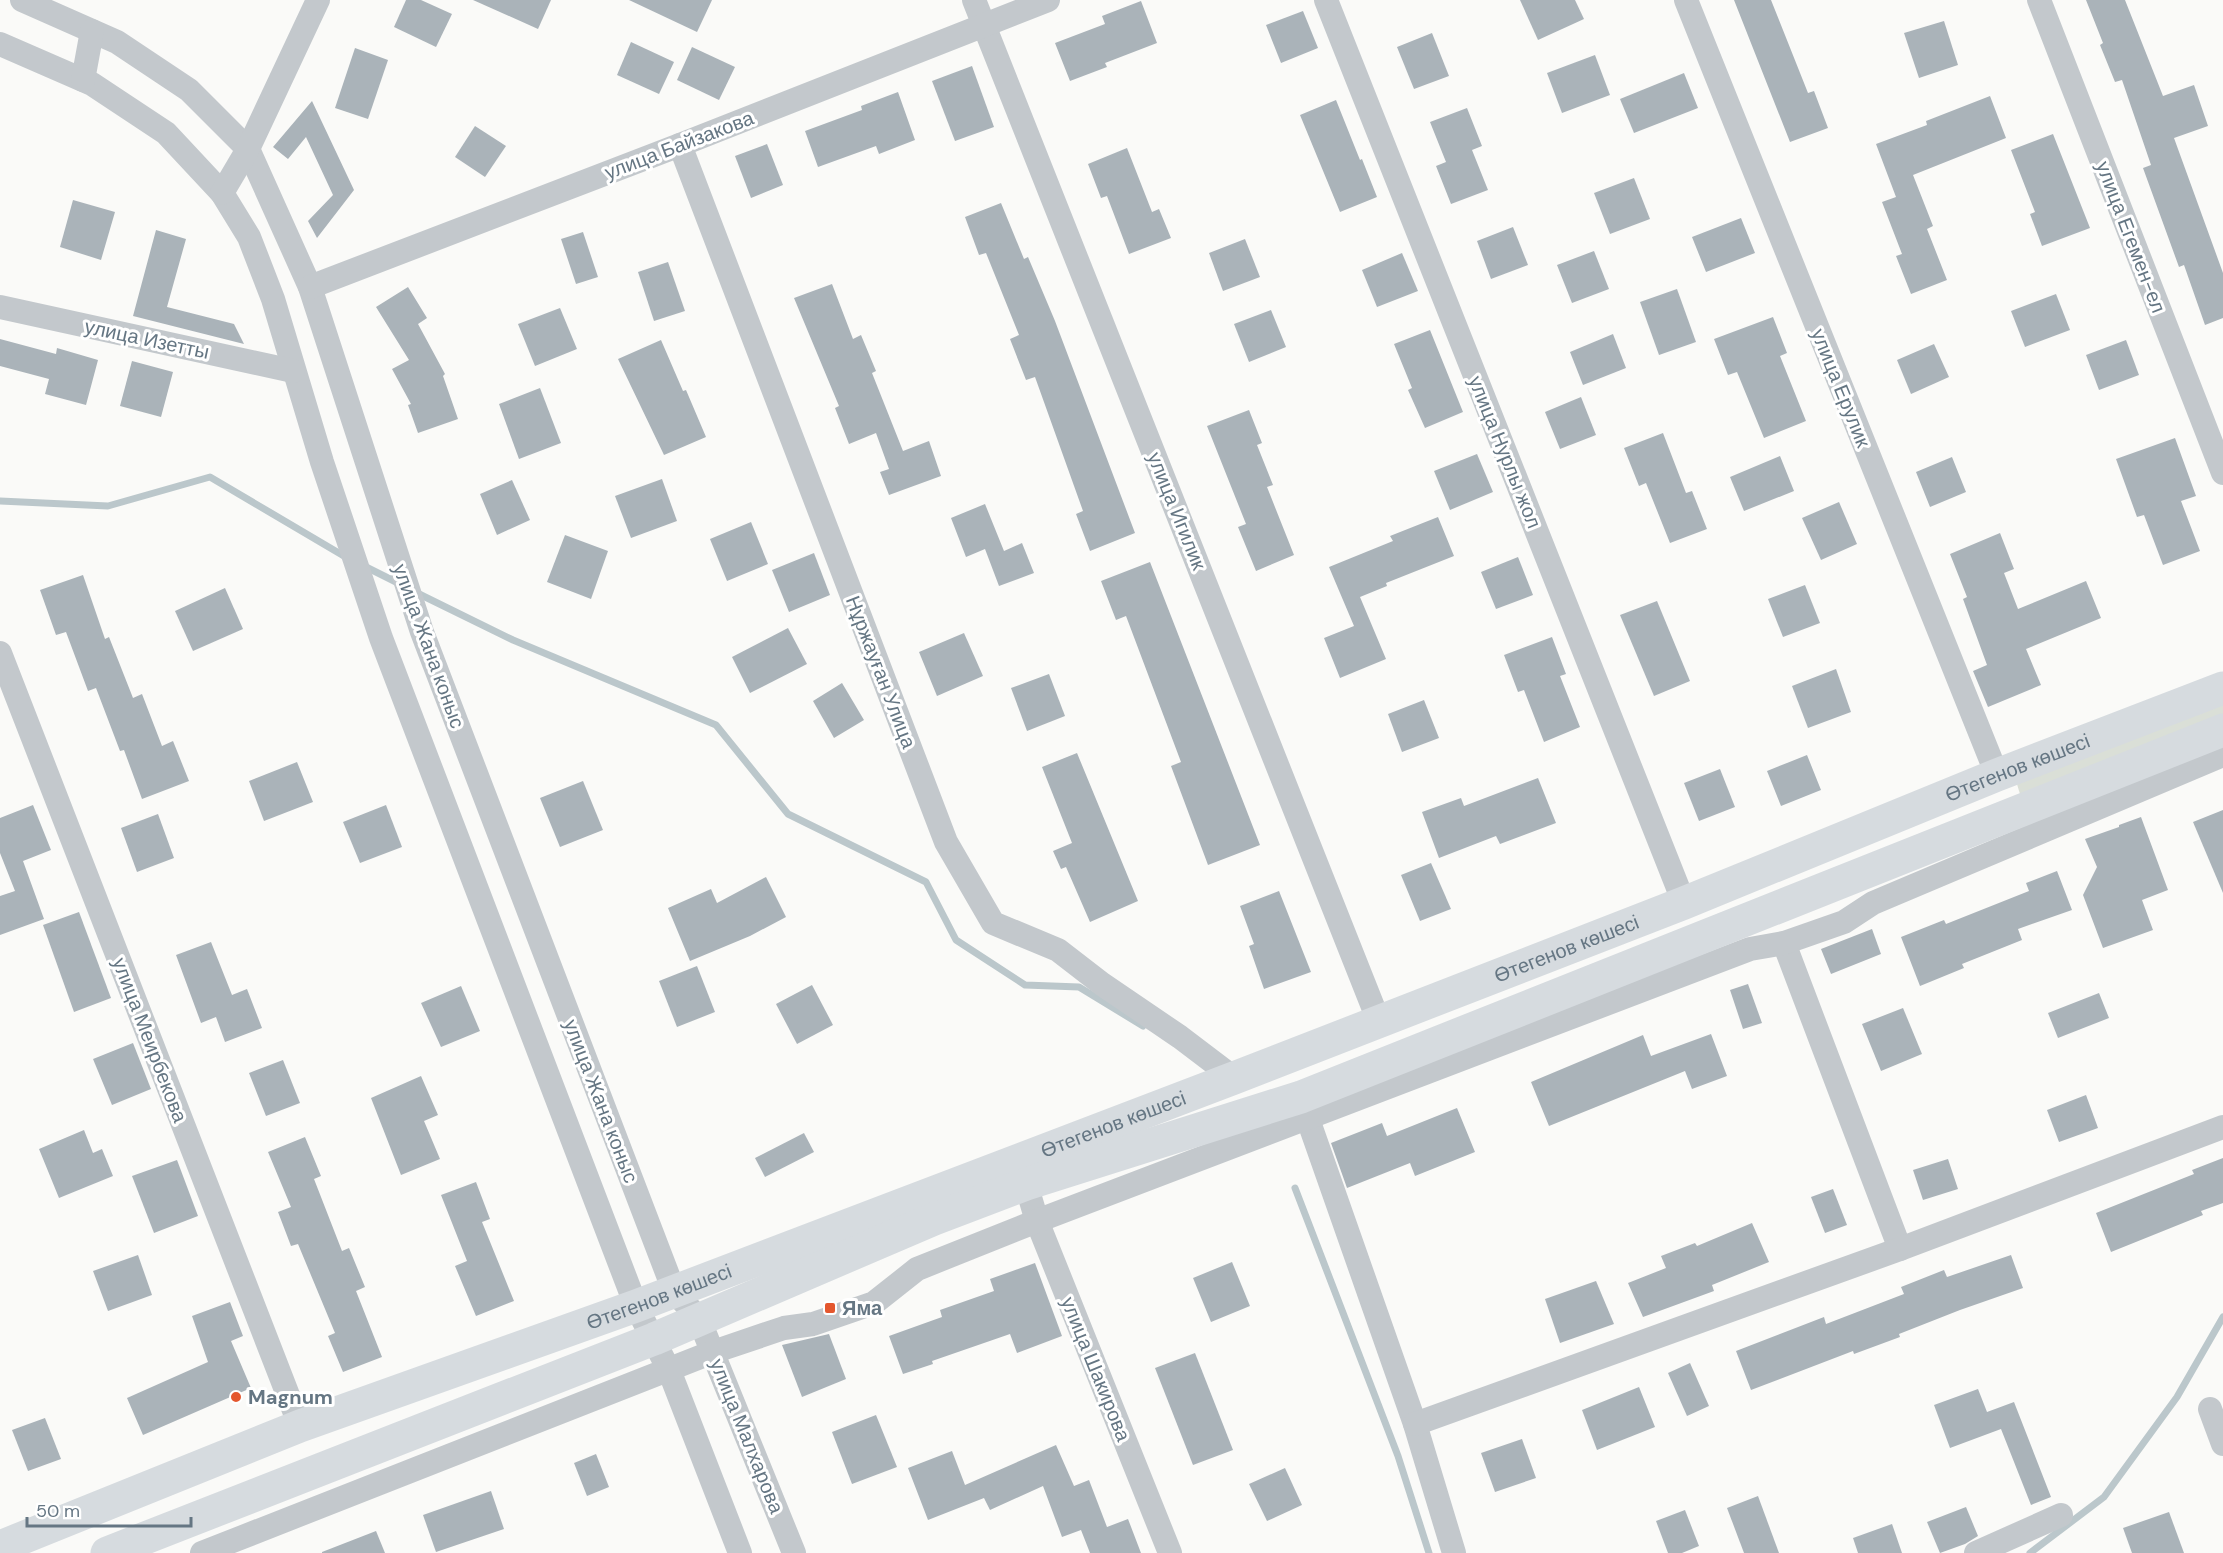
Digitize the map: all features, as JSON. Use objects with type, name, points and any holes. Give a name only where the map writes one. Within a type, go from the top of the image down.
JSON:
[{"type":"main road","name":"Өтегенов көшесі","points":[[0,1547],[300,1426],[636,1306],[1379,1022],[1684,903],[1997,775],[2223,688]]},
{"type":"main road","name":"Өтегенов көшесі","points":[[107,1553],[654,1339],[934,1219],[1026,1184],[1304,1108],[1562,994],[2223,730]]},
{"type":"main road","points":[[1546,957],[1562,994]]},
{"type":"street","name":"улица Жана коныс","points":[[22,0],[117,42],[189,90],[248,149],[310,287],[422,632],[674,1291],[699,1319]]},
{"type":"street","points":[[222,193],[248,149],[318,0]]},
{"type":"street","name":"улица Игилик","points":[[974,0],[1379,1022]]},
{"type":"street","name":"улица Байзакова","points":[[310,287],[680,146],[1048,0]]},
{"type":"street","name":"улица Нурлы жол","points":[[1326,0],[1684,903]]},
{"type":"street","name":"улица Ерулик","points":[[1686,0],[1997,775]]},
{"type":"street","name":"улица Егемен-ел","points":[[2039,0],[2223,473]]},
{"type":"street","points":[[83,80],[92,31]]},
{"type":"street","name":"улица Жана коныс","points":[[0,44],[92,84],[166,133],[222,193],[249,237],[273,299],[293,371],[381,638],[636,1306],[654,1339]]},
{"type":"street","name":"Нұржауған Улица","points":[[680,146],[946,842],[993,923],[1058,950],[1234,1078]]},
{"type":"street","name":"улица Изетты","points":[[0,307],[293,371]]},
{"type":"street","name":"улица Меирбекова","points":[[0,653],[300,1426]]},
{"type":"street","points":[[202,1553],[713,1352],[784,1328],[813,1324],[874,1302],[917,1269],[1304,1108],[1750,949],[1784,943],[1844,922],[1873,903],[2223,755]]},
{"type":"street","points":[[1784,943],[1900,1249]]},
{"type":"street","points":[[1304,1108],[1415,1424],[1454,1553]]},
{"type":"street","points":[[1415,1424],[1900,1249],[2223,1127]]},
{"type":"street","name":"улица Шакирова","points":[[1026,1184],[1037,1221],[1170,1553]]},
{"type":"street","name":"улица Малхарова","points":[[699,1319],[794,1553]]},
{"type":"street","points":[[654,1339],[669,1370],[740,1553]]},
{"type":"street","points":[[2210,1409],[2223,1444]]},
{"type":"street","points":[[1976,1553],[2061,1515]]},
{"type":"shaded area","points":[[2223,700],[2223,714],[2020,794],[2016,781]]},
{"type":"building","points":[[406,0],[421,0],[452,14],[436,47],[394,27]]},
{"type":"building","points":[[473,0],[551,0],[538,29]]},
{"type":"building","points":[[629,0],[712,0],[697,32]]},
{"type":"building","points":[[1520,0],[1575,0],[1584,19],[1538,40]]},
{"type":"building","points":[[1734,0],[1771,0],[1808,93],[1814,91],[1828,128],[1790,142]]},
{"type":"building","points":[[2086,0],[2125,0],[2163,96],[2194,85],[2208,126],[2174,138],[2223,273],[2223,318],[2205,325],[2184,265],[2179,267],[2143,168],[2151,165],[2122,80],[2115,82],[2100,45],[2103,43]]},
{"type":"building","points":[[1141,1],[1157,43],[1105,63],[1107,67],[1070,81],[1055,43],[1105,24],[1102,16]]},
{"type":"building","points":[[1303,11],[1318,48],[1281,63],[1266,25]]},
{"type":"building","points":[[1944,21],[1958,65],[1919,78],[1904,33]]},
{"type":"building","points":[[1432,33],[1449,76],[1414,89],[1397,47]]},
{"type":"building","points":[[631,42],[674,62],[659,94],[617,75]]},
{"type":"building","points":[[692,47],[735,67],[719,100],[677,80]]},
{"type":"building","points":[[355,48],[388,60],[368,119],[335,108]]},
{"type":"building","points":[[1595,55],[1610,95],[1562,113],[1547,73]]},
{"type":"building","points":[[972,66],[994,127],[955,141],[932,81]]},
{"type":"building","points":[[1684,73],[1698,108],[1634,133],[1620,99]]},
{"type":"building","points":[[898,92],[915,140],[879,154],[876,146],[818,167],[805,131],[862,110],[861,106]]},
{"type":"building","points":[[1990,96],[2006,138],[1913,175],[1933,226],[1927,229],[1947,280],[1911,294],[1896,256],[1902,254],[1882,202],[1896,197],[1876,144],[1927,125],[1926,121]]},
{"type":"building","points":[[1336,100],[1377,197],[1340,212],[1300,115]]},
{"type":"building","points":[[312,101],[354,190],[317,238],[308,221],[333,195],[306,137],[288,159],[273,147]]},
{"type":"building","points":[[1467,108],[1482,146],[1472,150],[1488,190],[1451,204],[1436,166],[1446,162],[1430,122]]},
{"type":"building","points":[[475,126],[506,146],[485,177],[455,157]]},
{"type":"building","points":[[2053,134],[2090,228],[2042,246],[2030,214],[2035,212],[2011,150]]},
{"type":"building","points":[[767,144],[783,185],[751,198],[735,156]]},
{"type":"building","points":[[1127,148],[1152,212],[1159,209],[1171,238],[1129,254],[1107,196],[1101,198],[1088,164]]},
{"type":"building","points":[[1634,178],[1650,219],[1610,234],[1594,193]]},
{"type":"building","points":[[73,200],[115,212],[101,260],[60,247]]},
{"type":"building","points":[[1001,203],[1024,259],[1028,257],[1055,321],[1135,533],[1090,551],[1076,514],[1083,511],[1035,377],[1026,380],[1010,339],[1019,335],[986,253],[979,255],[965,217]]},
{"type":"building","points":[[1741,218],[1755,253],[1706,272],[1692,237]]},
{"type":"building","points":[[1513,227],[1528,265],[1491,279],[1477,241]]},
{"type":"building","points":[[156,230],[186,239],[167,307],[234,324],[244,344],[133,316]]},
{"type":"building","points":[[583,232],[598,277],[576,284],[561,239]]},
{"type":"building","points":[[1245,239],[1260,277],[1223,291],[1209,253]]},
{"type":"building","points":[[1594,251],[1609,289],[1572,303],[1557,265]]},
{"type":"building","points":[[1402,253],[1418,291],[1377,307],[1362,270]]},
{"type":"building","points":[[668,262],[685,311],[654,321],[638,272]]},
{"type":"building","points":[[832,284],[853,339],[861,335],[876,371],[872,373],[903,451],[929,441],[941,476],[889,495],[880,472],[889,469],[876,433],[849,444],[835,408],[839,406],[794,298]]},
{"type":"building","points":[[408,287],[427,318],[418,324],[445,374],[443,376],[458,419],[418,433],[408,405],[411,404],[392,369],[409,360],[376,307]]},
{"type":"building","points":[[1677,289],[1696,342],[1659,355],[1640,302]]},
{"type":"building","points":[[2056,294],[2070,330],[2025,347],[2011,311]]},
{"type":"building","points":[[560,308],[577,349],[535,366],[518,324]]},
{"type":"building","points":[[1271,310],[1286,347],[1249,362],[1234,324]]},
{"type":"building","points":[[1773,317],[1787,353],[1780,356],[1806,421],[1764,438],[1737,372],[1728,375],[1714,339]]},
{"type":"building","points":[[1430,330],[1463,412],[1425,428],[1408,390],[1412,388],[1394,344]]},
{"type":"building","points":[[1613,334],[1626,368],[1583,385],[1570,352]]},
{"type":"building","points":[[0,339],[56,354],[57,348],[98,360],[86,405],[45,394],[49,379],[0,366]]},
{"type":"building","points":[[661,340],[706,437],[664,455],[618,359]]},
{"type":"building","points":[[2126,340],[2139,375],[2099,390],[2086,355]]},
{"type":"building","points":[[1934,344],[1949,377],[1911,394],[1897,360]]},
{"type":"building","points":[[132,361],[173,372],[161,417],[120,406]]},
{"type":"building","points":[[540,388],[561,443],[519,459],[499,404]]},
{"type":"building","points":[[1581,397],[1596,435],[1560,449],[1545,412]]},
{"type":"building","points":[[1249,410],[1262,443],[1257,445],[1273,485],[1267,487],[1294,555],[1256,571],[1238,527],[1246,524],[1207,426]]},
{"type":"building","points":[[1663,433],[1686,493],[1692,491],[1707,529],[1670,543],[1646,483],[1639,486],[1624,448]]},
{"type":"building","points":[[2175,438],[2196,496],[2181,501],[2200,551],[2163,565],[2144,515],[2137,517],[2116,459]]},
{"type":"building","points":[[1477,454],[1493,492],[1450,510],[1434,471]]},
{"type":"building","points":[[1780,456],[1794,491],[1744,511],[1730,477]]},
{"type":"building","points":[[1952,457],[1966,492],[1930,507],[1916,472]]},
{"type":"building","points":[[662,479],[677,521],[631,538],[615,496]]},
{"type":"building","points":[[512,480],[530,520],[497,535],[480,494]]},
{"type":"building","points":[[1839,502],[1857,544],[1821,560],[1802,518]]},
{"type":"building","points":[[985,504],[1004,551],[1022,543],[1034,573],[999,586],[985,549],[966,557],[951,518]]},
{"type":"building","points":[[1438,517],[1454,556],[1386,583],[1387,586],[1360,597],[1386,659],[1340,678],[1324,638],[1354,626],[1329,567],[1393,541],[1390,536]]},
{"type":"building","points":[[751,522],[768,564],[727,581],[710,539]]},
{"type":"building","points":[[2000,533],[2014,569],[2004,573],[2018,609],[2086,581],[2101,618],[2026,649],[2041,685],[1988,707],[1973,671],[1987,665],[1963,599],[1967,597],[1950,554]]},
{"type":"building","points":[[565,535],[608,551],[591,599],[547,582]]},
{"type":"building","points":[[814,553],[830,595],[789,612],[772,570]]},
{"type":"building","points":[[1518,557],[1533,595],[1496,609],[1481,572]]},
{"type":"building","points":[[1150,562],[1260,845],[1208,865],[1171,766],[1181,762],[1126,616],[1116,620],[1101,581]]},
{"type":"building","points":[[83,575],[105,639],[109,637],[133,698],[142,694],[162,746],[173,741],[189,781],[142,799],[124,750],[120,751],[96,688],[88,691],[66,632],[56,635],[40,590]]},
{"type":"building","points":[[1805,585],[1820,623],[1783,637],[1768,599]]},
{"type":"building","points":[[225,588],[243,629],[193,651],[175,611]]},
{"type":"building","points":[[1657,601],[1690,681],[1654,696],[1620,615]]},
{"type":"building","points":[[788,628],[807,664],[750,693],[732,657]]},
{"type":"building","points":[[964,633],[983,676],[937,696],[919,652]]},
{"type":"building","points":[[1552,637],[1566,674],[1560,676],[1580,727],[1544,742],[1524,690],[1518,692],[1504,655]]},
{"type":"building","points":[[1836,669],[1851,712],[1808,728],[1792,686]]},
{"type":"building","points":[[1049,674],[1065,716],[1027,731],[1011,688]]},
{"type":"building","points":[[842,683],[864,720],[834,738],[813,701]]},
{"type":"building","points":[[1424,700],[1439,738],[1402,752],[1388,714]]},
{"type":"building","points":[[1077,753],[1138,901],[1090,922],[1066,867],[1061,869],[1053,851],[1072,843],[1042,767]]},
{"type":"building","points":[[1807,755],[1821,790],[1781,806],[1767,771]]},
{"type":"building","points":[[297,762],[313,802],[264,821],[249,781]]},
{"type":"building","points":[[1720,769],[1735,807],[1699,821],[1684,783]]},
{"type":"building","points":[[1538,778],[1556,823],[1500,844],[1496,836],[1439,858],[1422,812],[1461,798],[1464,806]]},
{"type":"building","points":[[583,781],[603,830],[560,847],[540,798]]},
{"type":"building","points":[[33,805],[51,850],[23,861],[44,919],[0,935],[0,896],[15,891],[0,853],[0,818]]},
{"type":"building","points":[[386,805],[402,847],[360,863],[343,822]]},
{"type":"building","points":[[2223,810],[2223,893],[2193,822]]},
{"type":"building","points":[[158,814],[174,858],[137,872],[121,828]]},
{"type":"building","points":[[2141,817],[2168,890],[2142,900],[2153,930],[2103,948],[2083,895],[2097,867],[2085,839]]},
{"type":"building","points":[[1431,863],[1451,909],[1420,921],[1401,875]]},
{"type":"building","points":[[2057,871],[2072,910],[2018,929],[2022,940],[1962,964],[1964,968],[1920,986],[1901,937],[1944,920],[1946,924],[2029,891],[2026,883]]},
{"type":"building","points":[[766,877],[786,917],[750,936],[690,961],[668,908],[711,889],[717,903]]},
{"type":"building","points":[[1279,891],[1311,972],[1264,989],[1249,946],[1254,944],[1240,906]]},
{"type":"building","points":[[79,912],[111,998],[74,1012],[43,925]]},
{"type":"building","points":[[1872,929],[1881,954],[1831,974],[1821,949]]},
{"type":"building","points":[[211,942],[232,995],[247,989],[262,1028],[225,1042],[216,1017],[201,1023],[176,955]]},
{"type":"building","points":[[697,966],[715,1012],[677,1027],[659,981]]},
{"type":"building","points":[[1748,984],[1762,1023],[1743,1029],[1730,990]]},
{"type":"building","points":[[812,985],[833,1025],[797,1044],[776,1004]]},
{"type":"building","points":[[461,986],[480,1031],[441,1047],[421,1003]]},
{"type":"building","points":[[2099,993],[2109,1018],[2058,1038],[2048,1013]]},
{"type":"building","points":[[1903,1008],[1922,1054],[1881,1071],[1862,1024]]},
{"type":"building","points":[[1711,1034],[1727,1076],[1692,1089],[1685,1071],[1549,1126],[1531,1082],[1643,1035],[1651,1056]]},
{"type":"building","points":[[133,1043],[151,1089],[112,1105],[93,1059]]},
{"type":"building","points":[[283,1060],[300,1103],[266,1116],[249,1073]]},
{"type":"building","points":[[421,1076],[438,1115],[424,1121],[440,1159],[401,1175],[371,1098]]},
{"type":"building","points":[[2086,1095],[2098,1128],[2059,1142],[2047,1110]]},
{"type":"building","points":[[1457,1108],[1475,1152],[1415,1176],[1410,1163],[1347,1188],[1331,1143],[1382,1123],[1387,1136]]},
{"type":"building","points":[[84,1130],[93,1153],[102,1149],[113,1176],[59,1198],[39,1149]]},
{"type":"building","points":[[804,1133],[814,1152],[765,1177],[755,1158]]},
{"type":"building","points":[[305,1137],[321,1176],[314,1179],[342,1251],[349,1248],[365,1287],[356,1291],[382,1357],[343,1372],[328,1336],[335,1333],[298,1244],[291,1246],[278,1212],[291,1207],[268,1152]]},
{"type":"building","points":[[2223,1158],[2223,1203],[2201,1211],[2203,1215],[2111,1252],[2096,1213],[2194,1174],[2192,1170]]},
{"type":"building","points":[[1948,1159],[1958,1189],[1923,1200],[1913,1170]]},
{"type":"building","points":[[177,1160],[198,1216],[154,1233],[132,1176]]},
{"type":"building","points":[[476,1182],[490,1219],[482,1222],[514,1301],[476,1316],[455,1266],[467,1261],[441,1195]]},
{"type":"building","points":[[1833,1189],[1847,1225],[1825,1233],[1811,1197]]},
{"type":"building","points":[[1752,1223],[1769,1262],[1712,1285],[1714,1291],[1643,1317],[1628,1283],[1666,1268],[1661,1256],[1695,1243],[1697,1246]]},
{"type":"building","points":[[138,1255],[152,1295],[108,1311],[93,1271]]},
{"type":"building","points":[[2011,1255],[2023,1288],[1899,1334],[1900,1337],[1854,1354],[1853,1351],[1751,1390],[1736,1351],[1824,1317],[1826,1324],[1904,1294],[1901,1287],[1944,1270],[1947,1277]]},
{"type":"building","points":[[1232,1262],[1250,1306],[1211,1322],[1193,1278]]},
{"type":"building","points":[[1035,1263],[1062,1336],[1017,1353],[1010,1334],[932,1361],[933,1364],[903,1374],[889,1336],[942,1317],[940,1310],[994,1291],[990,1279]]},
{"type":"building","points":[[1596,1281],[1614,1324],[1560,1343],[1545,1299]]},
{"type":"building","points":[[230,1302],[243,1336],[231,1341],[251,1388],[143,1435],[127,1398],[208,1362],[192,1316]]},
{"type":"building","points":[[829,1334],[846,1379],[802,1397],[782,1345]]},
{"type":"building","points":[[1195,1353],[1233,1450],[1193,1465],[1155,1368]]},
{"type":"building","points":[[1690,1363],[1709,1406],[1687,1416],[1668,1373]]},
{"type":"building","points":[[1639,1387],[1655,1427],[1597,1450],[1582,1410]]},
{"type":"building","points":[[1978,1389],[1987,1412],[2014,1402],[2051,1497],[2031,1505],[2001,1429],[1950,1448],[1934,1405]]},
{"type":"building","points":[[876,1415],[897,1467],[852,1484],[832,1432]]},
{"type":"building","points":[[45,1418],[61,1459],[28,1471],[12,1430]]},
{"type":"building","points":[[1522,1439],[1536,1478],[1495,1492],[1481,1453]]},
{"type":"building","points":[[1056,1445],[1074,1486],[1089,1480],[1107,1527],[1128,1519],[1141,1553],[1090,1553],[1081,1530],[1062,1537],[1043,1486],[990,1510],[984,1498],[928,1520],[908,1468],[952,1451],[965,1485]]},
{"type":"building","points":[[596,1454],[609,1487],[587,1496],[574,1463]]},
{"type":"building","points":[[1285,1468],[1302,1505],[1267,1521],[1249,1484]]},
{"type":"building","points":[[491,1491],[504,1529],[436,1552],[423,1515]]},
{"type":"building","points":[[1758,1496],[1779,1553],[1744,1553],[1727,1508]]},
{"type":"building","points":[[1966,1507],[1978,1536],[1965,1544],[1940,1553],[1927,1522]]},
{"type":"building","points":[[1685,1510],[1699,1546],[1682,1553],[1668,1553],[1656,1521]]},
{"type":"building","points":[[2169,1512],[2184,1553],[2132,1553],[2123,1528]]},
{"type":"building","points":[[1892,1524],[1902,1553],[1858,1553],[1853,1538]]},
{"type":"building","points":[[376,1531],[385,1553],[322,1553],[322,1552]]},
{"type":"waterway","points":[[0,501],[108,506],[210,477],[349,559]]},
{"type":"waterway","points":[[364,566],[400,584]]},
{"type":"waterway","points":[[415,592],[513,640],[716,725],[788,814],[926,882],[956,940],[1025,985],[1079,987],[1143,1026]]},
{"type":"waterway","points":[[1295,1188],[1398,1456],[1429,1553]]},
{"type":"waterway","points":[[2030,1553],[2104,1497],[2177,1397],[2223,1317]]},
{"type":"place","name":"Яма","points":[[830,1308]]},
{"type":"place","name":"Magnum","points":[[236,1397]]}]
